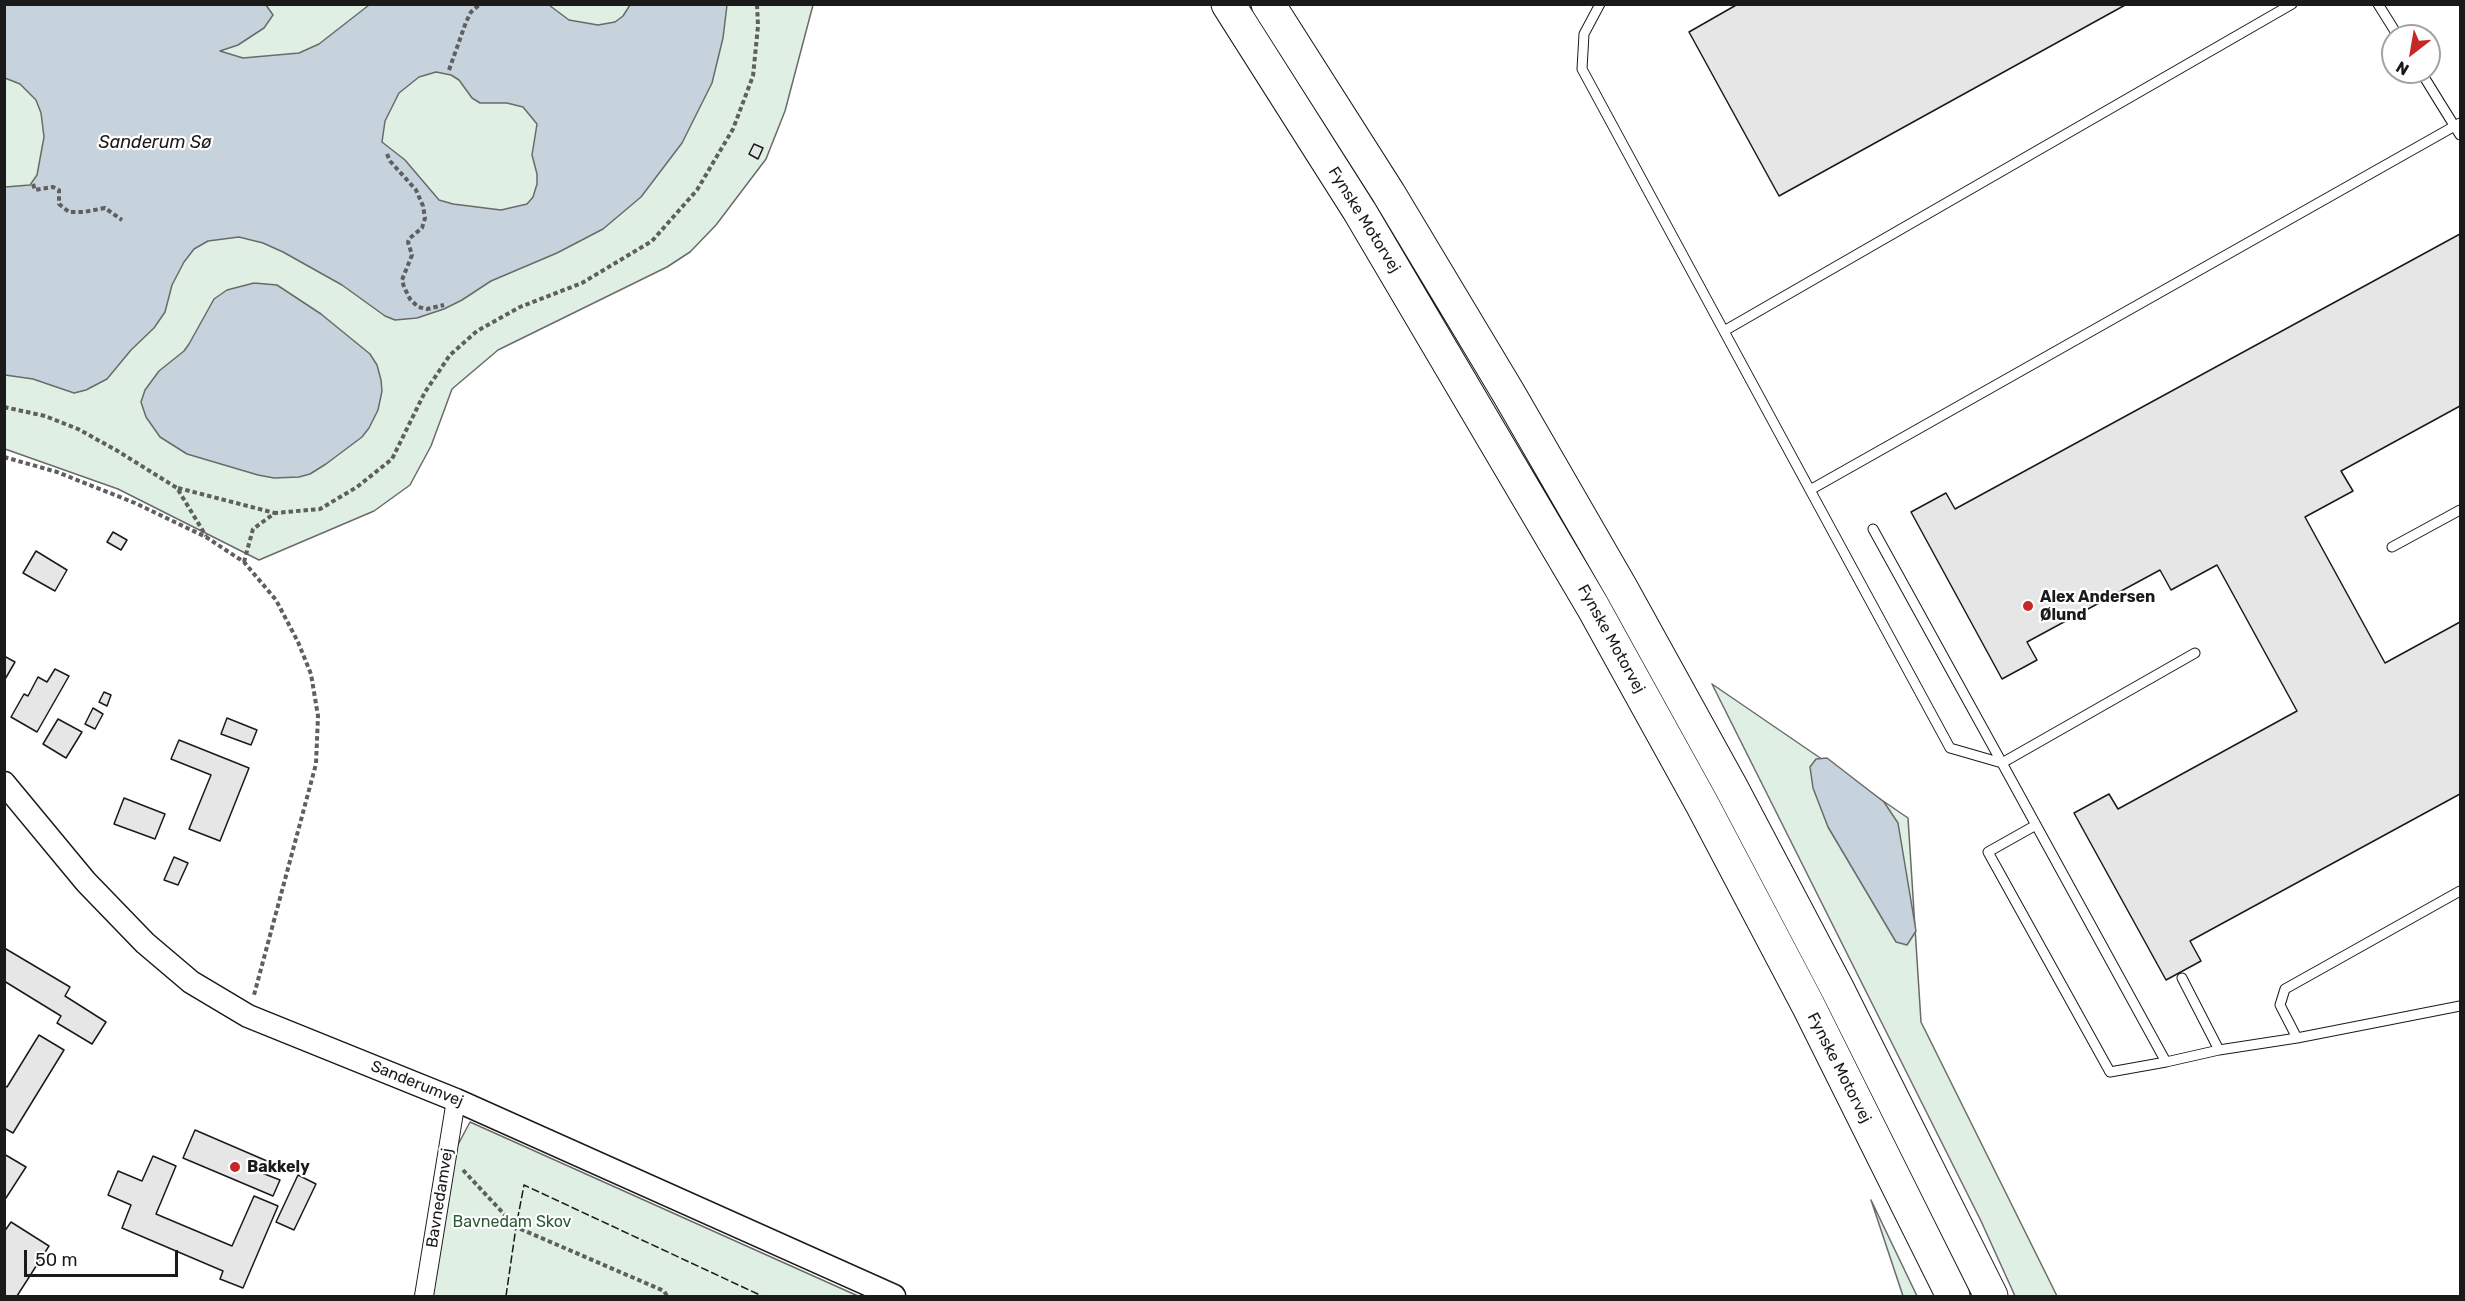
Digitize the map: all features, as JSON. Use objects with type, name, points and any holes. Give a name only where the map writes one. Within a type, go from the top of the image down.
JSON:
[{"type":"highway","name":"Fynske Motorvej","points":[[1228,4],[1360,212],[1480,411],[1593,607],[1702,804],[1808,1005],[1953,1296]]},
{"type":"highway","name":"Fynske Motorvej","points":[[1268,4],[1395,204],[1509,394],[1621,588],[1731,787],[1833,980],[1990,1296]]},
{"type":"street","name":"Sanderumvej","points":[[4,783],[86,882],[145,943],[191,982],[248,1016],[456,1100],[894,1296]]},
{"type":"street","name":"Bavnedamvej","points":[[424,1296],[456,1100]]},
{"type":"lane","points":[[1600,4],[1584,34],[1582,69],[1950,748],[2002,763],[2195,653]]},
{"type":"lane","points":[[1724,331],[2292,4]]},
{"type":"lane","points":[[2378,4],[2390,24]]},
{"type":"lane","points":[[2430,84],[2458,124],[2460,135]]},
{"type":"lane","points":[[1810,490],[2458,124]]},
{"type":"lane","points":[[2391,547],[2460,510]]},
{"type":"lane","points":[[1873,529],[2166,1062]]},
{"type":"lane","points":[[2036,825],[1988,852],[2110,1072],[2460,1006]]},
{"type":"lane","points":[[2297,1038],[2280,1005],[2285,989],[2460,891]]},
{"type":"lane","points":[[2182,978],[2219,1050]]},
{"type":"path","points":[[449,70],[466,22],[471,12],[480,4]]},
{"type":"path","points":[[4,407],[45,416],[78,429],[177,488],[275,513],[320,510],[357,487],[392,459],[425,392],[450,355],[477,331],[520,307],[582,283],[652,242],[697,190],[733,129],[753,76],[758,26],[757,4]]},
{"type":"path","points":[[387,154],[390,161],[416,190],[425,218],[422,228],[408,242],[412,255],[402,280],[404,287],[410,299],[418,307],[427,309],[444,305]]},
{"type":"path","points":[[33,184],[35,190],[40,191],[53,187],[59,190],[59,204],[69,212],[105,208],[122,220]]},
{"type":"path","points":[[4,458],[57,472],[87,483],[206,537],[244,562],[276,600],[298,642],[311,674],[318,716],[316,764],[248,1016]]},
{"type":"path","points":[[177,488],[206,537]]},
{"type":"path","points":[[244,562],[253,529],[275,513]]},
{"type":"path","points":[[447,1153],[516,1227],[664,1291],[667,1296]]},
{"type":"green space","points":[[4,5],[813,5],[785,111],[766,159],[716,225],[690,252],[667,267],[498,350],[452,389],[431,446],[410,485],[374,511],[259,560],[118,489],[5,449]]},
{"type":"green space","points":[[1712,684],[1908,818],[1921,1022],[2057,1296],[2015,1296],[1981,1221]]},
{"type":"green space","name":"Bavnedam Skov","points":[[470,1122],[858,1296],[429,1296],[444,1171]]},
{"type":"green space","points":[[1871,1200],[1917,1296],[1903,1296]]},
{"type":"water","name":"Sanderum Sø","points":[[5,4],[266,5],[273,15],[264,28],[238,45],[220,51],[243,58],[299,53],[319,44],[369,5],[549,5],[569,20],[598,25],[615,22],[623,16],[630,5],[727,5],[723,38],[712,83],[682,143],[641,197],[603,229],[557,253],[491,281],[444,309],[417,318],[395,320],[385,316],[342,285],[263,243],[239,237],[208,241],[194,249],[184,262],[172,285],[165,312],[154,328],[131,350],[107,379],[86,390],[74,393],[33,379],[5,375],[5,187],[30,185],[37,175],[44,137],[41,113],[36,100],[20,84],[5,78]],"holes":[[[436,72],[451,75],[459,80],[472,98],[480,103],[507,103],[523,107],[537,124],[532,155],[537,184],[533,197],[527,204],[501,210],[439,200],[405,160],[382,142],[385,121],[399,93],[419,77]]]},
{"type":"water","points":[[254,283],[277,285],[321,314],[370,354],[377,365],[381,380],[382,391],[378,410],[362,437],[326,464],[310,474],[299,477],[274,478],[258,475],[187,454],[160,437],[146,417],[141,402],[145,390],[159,371],[184,351],[189,344],[214,299],[227,290]]},
{"type":"water","points":[[1827,758],[1884,802],[1898,823],[1916,931],[1907,945],[1896,942],[1828,827],[1813,788],[1810,767],[1816,759]]},
{"type":"building","points":[[1738,4],[2127,4],[1779,196],[1689,32]]},
{"type":"building","points":[[754,144],[763,148],[758,159],[749,154]]},
{"type":"building","name":"Alex Andersen Ølund","points":[[2460,234],[2460,406],[2341,471],[2353,491],[2305,517],[2385,663],[2460,622],[2460,794],[2190,941],[2201,961],[2166,980],[2074,813],[2109,794],[2118,809],[2297,711],[2217,565],[2171,590],[2160,570],[2027,642],[2037,660],[2002,679],[1911,512],[1946,493],[1955,509]]},
{"type":"building","points":[[113,532],[127,540],[121,550],[107,542]]},
{"type":"building","points":[[36,551],[67,570],[55,591],[23,573]]},
{"type":"building","points":[[4,656],[15,662],[4,681]]},
{"type":"building","points":[[55,669],[69,676],[37,732],[11,717],[24,694],[28,696],[38,677],[47,682]]},
{"type":"building","points":[[104,692],[111,695],[107,706],[99,702]]},
{"type":"building","points":[[93,708],[103,714],[95,729],[85,724]]},
{"type":"building","points":[[227,718],[257,730],[251,745],[221,734]]},
{"type":"building","points":[[58,719],[82,732],[66,758],[43,744]]},
{"type":"building","points":[[179,740],[249,768],[220,841],[189,829],[211,775],[171,759]]},
{"type":"building","points":[[124,798],[165,814],[155,839],[114,824]]},
{"type":"building","points":[[174,857],[188,863],[178,885],[164,880]]},
{"type":"building","points":[[6,949],[70,987],[65,996],[106,1022],[92,1044],[57,1023],[61,1016],[4,981],[4,952]]},
{"type":"building","points":[[39,1035],[64,1050],[13,1133],[4,1128],[4,1085],[7,1087]]},
{"type":"building","name":"Bakkely","points":[[195,1130],[267,1161],[262,1173],[280,1180],[273,1196],[183,1158]]},
{"type":"building","points":[[4,1154],[26,1167],[4,1201]]},
{"type":"building","points":[[153,1156],[176,1166],[156,1214],[232,1246],[254,1196],[278,1206],[243,1288],[220,1279],[223,1271],[122,1228],[131,1205],[108,1195],[118,1171],[142,1181]]},
{"type":"building","points":[[298,1175],[316,1184],[294,1230],[276,1222]]},
{"type":"building","points":[[11,1222],[49,1246],[17,1296],[4,1296],[4,1232]]},
{"type":"fence","points":[[506,1296],[524,1185],[762,1296]]},
{"type":"place","name":"Alex Andersen Ølund","points":[[2028,606]]},
{"type":"place","name":"Bakkely","points":[[235,1167]]}]
